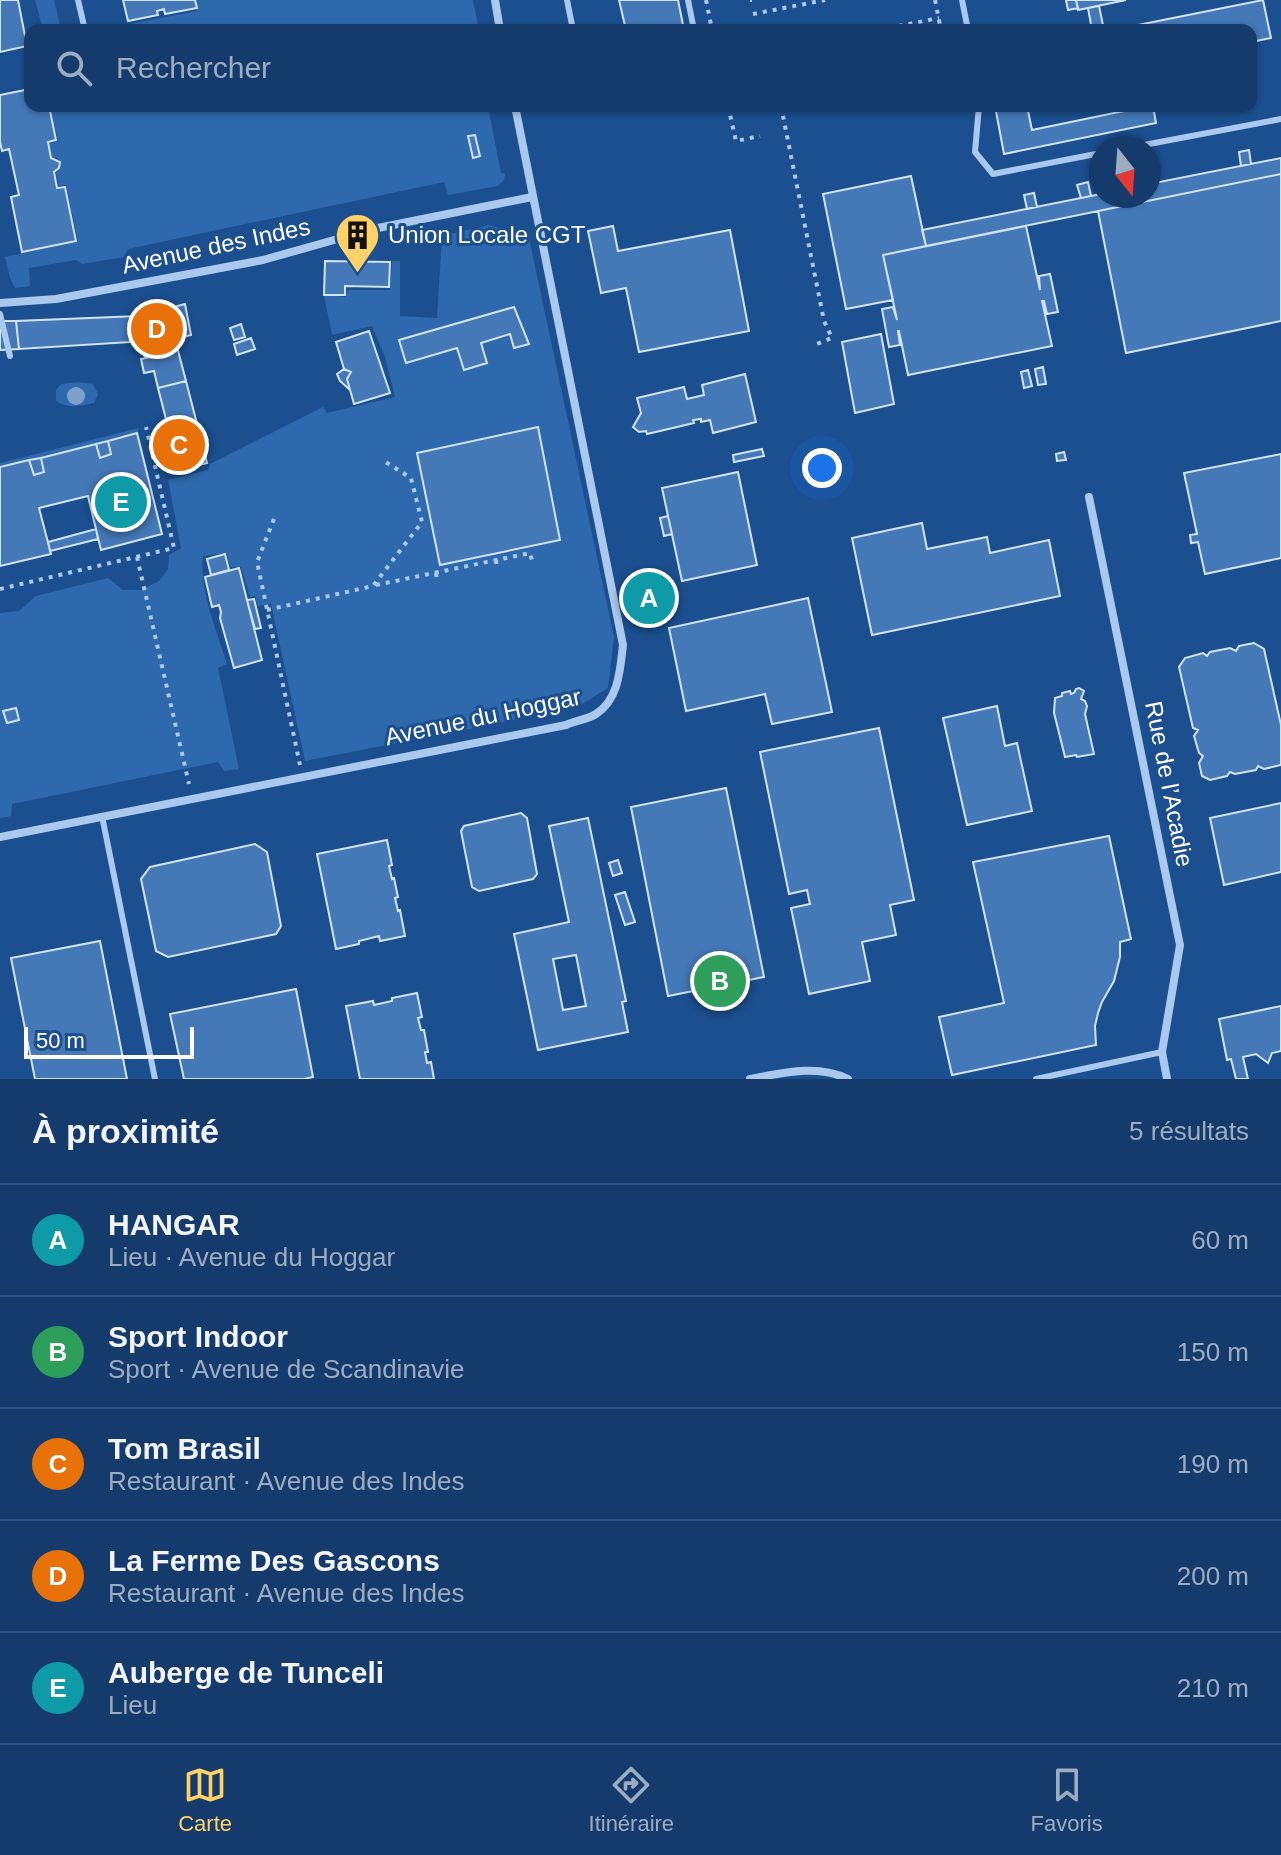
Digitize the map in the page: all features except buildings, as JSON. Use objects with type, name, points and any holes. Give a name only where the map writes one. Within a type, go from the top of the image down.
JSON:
[{"type":"street","points":[[495,0],[499,24]]},
{"type":"street","name":"Avenue du Hoggar","points":[[0,837],[566,725],[596,714],[609,701],[619,680],[623,645],[516,112]]},
{"type":"street","name":"Avenue des Indes","points":[[0,303],[56,299],[263,260],[373,229],[532,197]]},
{"type":"street","name":"Rue de l’Acadie","points":[[1089,497],[1180,945],[1162,1052],[1167,1079]]},
{"type":"street","points":[[750,1079],[801,1070],[835,1073],[848,1079]]},
{"type":"lane","points":[[78,0],[84,24]]},
{"type":"lane","points":[[567,0],[572,24]]},
{"type":"lane","points":[[688,0],[693,24]]},
{"type":"lane","points":[[962,0],[967,24]]},
{"type":"lane","points":[[978,112],[975,152],[993,174],[1089,155]]},
{"type":"lane","points":[[1161,142],[1281,119]]},
{"type":"lane","points":[[0,314],[10,356]]},
{"type":"lane","points":[[102,816],[155,1079]]},
{"type":"lane","points":[[1036,1079],[1162,1052]]},
{"type":"path","points":[[706,0],[711,24]]},
{"type":"path","points":[[753,14],[825,0]]},
{"type":"path","points":[[935,0],[940,24]]},
{"type":"path","points":[[909,24],[939,18]]},
{"type":"path","points":[[729,112],[736,141],[760,136]]},
{"type":"path","points":[[782,112],[824,321],[832,338],[817,344]]},
{"type":"path","points":[[0,589],[174,548],[146,427]]},
{"type":"path","points":[[373,586],[422,522],[411,478],[384,461]]},
{"type":"path","points":[[274,519],[257,562],[302,775]]},
{"type":"path","points":[[267,610],[530,553],[532,561]]},
{"type":"path","points":[[137,557],[192,798]]},
{"type":"path","points":[[496,560],[497,568]]},
{"type":"path","points":[[436,573],[437,581]]},
{"type":"shaded area","points":[[35,0],[54,0],[60,24],[41,24]]},
{"type":"shaded area","points":[[195,0],[473,0],[478,24],[130,24],[197,11]]},
{"type":"shaded area","points":[[51,112],[489,112],[501,173],[505,174],[498,186],[448,195],[444,182],[128,249],[124,257],[82,264],[76,260],[29,268],[30,286],[15,288],[5,257],[78,241],[66,185],[59,186],[56,173],[61,163],[52,157],[49,144],[58,141]]},
{"type":"shaded area","points":[[489,225],[529,238],[614,637],[608,688],[582,704],[554,712],[305,761],[271,604],[258,606],[255,596],[250,597],[241,567],[230,567],[227,553],[203,556],[206,596],[227,664],[218,668],[239,769],[224,771],[218,762],[12,804],[11,816],[0,818],[0,613],[19,611],[36,596],[108,578],[123,590],[141,590],[159,581],[168,569],[169,555],[181,548],[168,480],[208,470],[210,464],[323,407],[327,413],[395,397],[385,357],[372,326],[332,335],[324,295],[345,297],[348,290],[390,290],[392,261],[400,261],[400,316],[437,318],[442,236]]},
{"type":"shaded area","points":[[61,384],[93,384],[98,394],[94,403],[70,406],[56,401],[56,390]]},
{"type":"shaded area","points":[[139,428],[137,433],[0,468],[0,463]]},
{"type":"place","name":"Union Locale CGT","points":[[357,274]]},
{"type":"place","name":"La Ferme Des Gascons","points":[[157,329]]},
{"type":"place","name":"Tom Brasil","points":[[179,445]]},
{"type":"place","name":"Auberge de Tunceli","points":[[121,502]]},
{"type":"place","name":"HANGAR","points":[[649,598]]},
{"type":"place","name":"Sport Indoor","points":[[720,981]]}]
